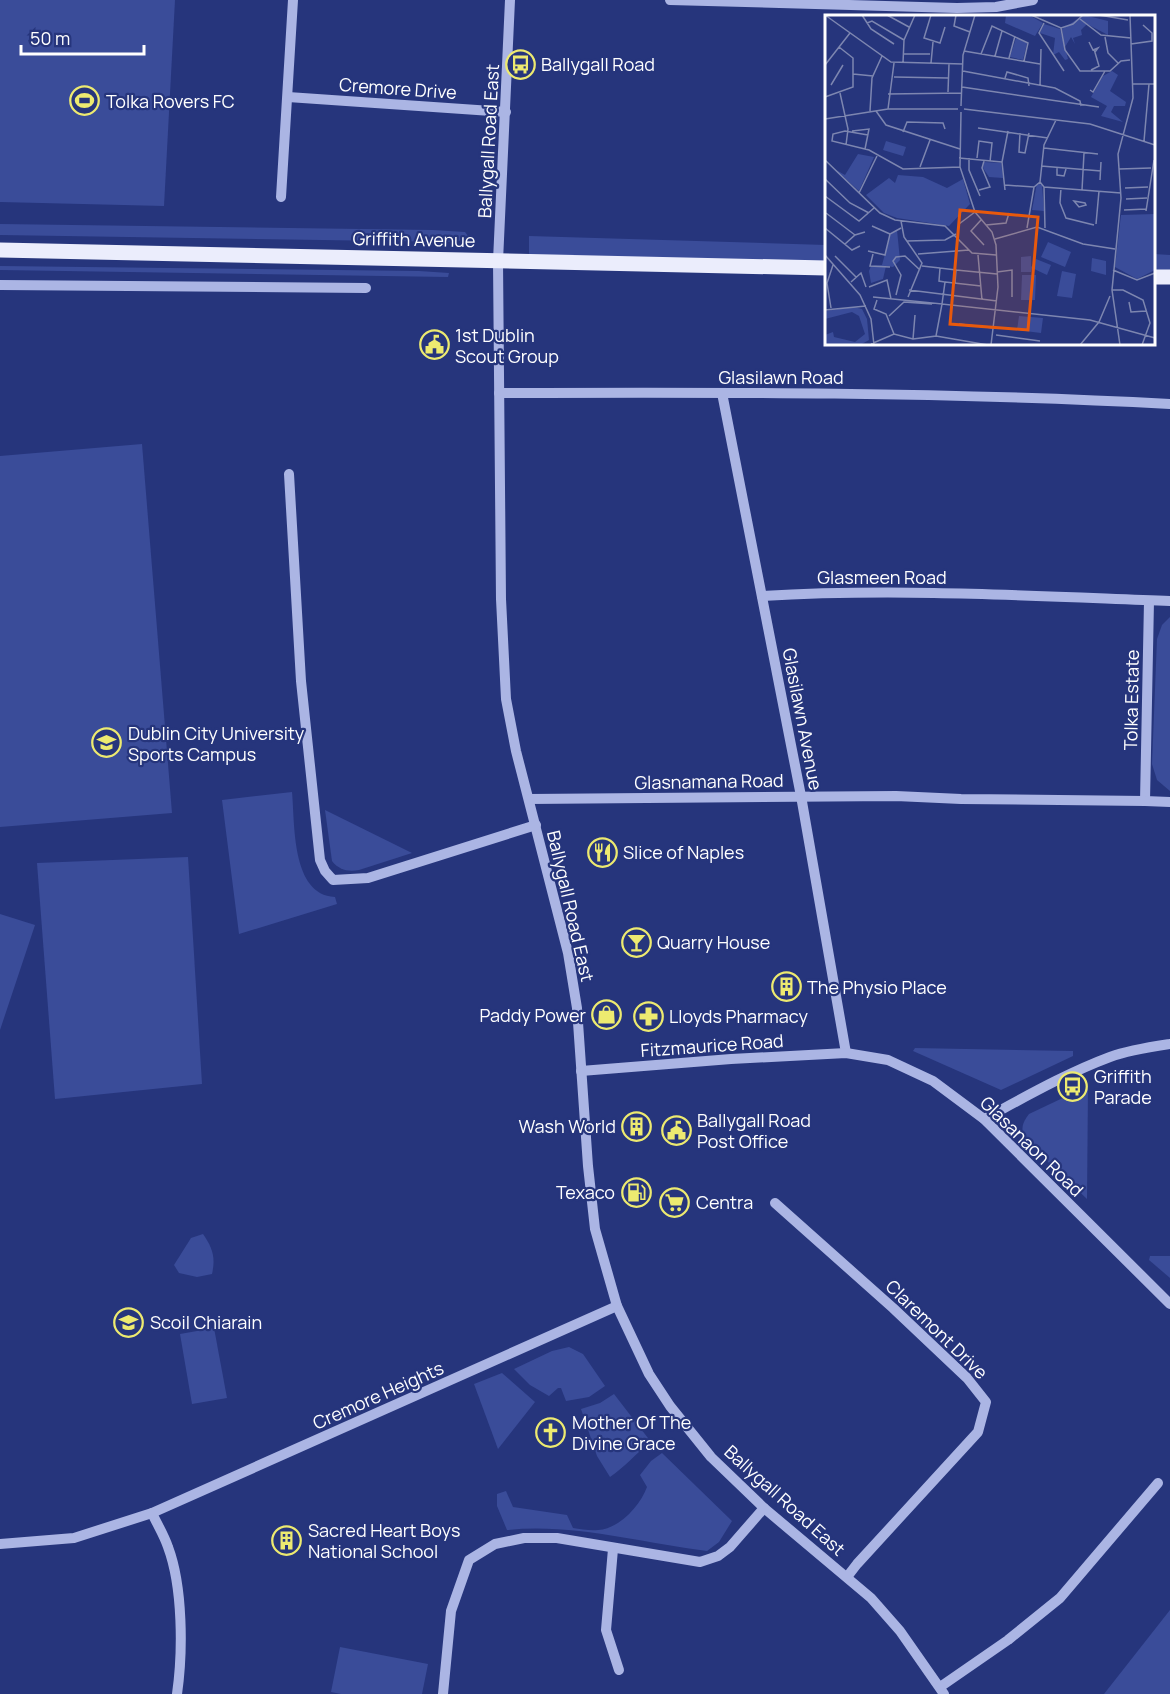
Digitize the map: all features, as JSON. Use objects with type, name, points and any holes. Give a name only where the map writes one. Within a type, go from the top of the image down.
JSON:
[{"type":"main road","name":"Griffith Avenue","points":[[0,250],[825,268]]},
{"type":"street","points":[[281,197],[293,0]]},
{"type":"street","name":"Ballygall Road East","points":[[510,0],[498,261],[501,599],[507,699],[516,751],[568,953],[578,1008],[588,1166],[595,1229],[617,1306],[649,1374],[670,1406],[711,1456],[764,1508],[871,1598],[900,1631],[942,1690]]},
{"type":"street","points":[[670,0],[957,8],[996,7],[1032,0]]},
{"type":"street","name":"Cremore Drive","points":[[288,98],[506,112]]},
{"type":"street","points":[[0,285],[366,288]]},
{"type":"street","name":"Glasilawn Road","points":[[499,393],[722,393],[1063,399],[1170,404]]},
{"type":"street","name":"Glasilawn Avenue","points":[[722,393],[801,796],[846,1053]]},
{"type":"street","points":[[289,474],[301,681],[320,860],[325,871],[333,880],[368,878],[536,825]]},
{"type":"street","name":"Glasmeen Road","points":[[762,596],[813,593],[1001,594],[1149,601]]},
{"type":"street","points":[[1149,601],[1170,602]]},
{"type":"street","name":"Tolka Estate","points":[[1145,801],[1149,601]]},
{"type":"street","name":"Glasnamana Road","points":[[529,799],[896,796],[1145,801]]},
{"type":"street","points":[[1145,801],[1170,802]]},
{"type":"street","points":[[984,1119],[1032,1093],[1111,1056],[1170,1044]]},
{"type":"street","name":"Fitzmaurice Road","points":[[581,1071],[731,1059],[846,1053]]},
{"type":"street","name":"Glasanaon Road","points":[[846,1053],[888,1060],[933,1081],[984,1119],[1170,1304]]},
{"type":"street","name":"Claremont Drive","points":[[775,1203],[967,1378],[986,1402],[978,1432],[856,1564],[848,1577]]},
{"type":"street","name":"Cremore Heights","points":[[0,1544],[74,1538],[152,1514],[617,1306]]},
{"type":"street","points":[[942,1690],[1060,1598],[1158,1483]]},
{"type":"street","points":[[443,1694],[451,1611],[469,1560],[495,1544],[524,1538],[557,1538],[700,1562],[718,1556],[730,1547],[764,1508]]},
{"type":"street","points":[[152,1514],[169,1547],[180,1603],[180,1676],[177,1694]]},
{"type":"street","points":[[613,1549],[606,1630],[619,1670]]},
{"type":"shaded area","name":"Tolka Rovers FC","points":[[0,0],[175,0],[164,206],[0,202]]},
{"type":"shaded area","points":[[0,224],[433,230],[465,232],[468,236],[456,242],[0,235]]},
{"type":"shaded area","points":[[529,236],[825,245],[825,266],[529,256]]},
{"type":"shaded area","points":[[1155,254],[1170,255],[1170,277],[1155,276]]},
{"type":"shaded area","points":[[0,266],[449,273],[448,277],[0,270]]},
{"type":"shaded area","points":[[142,444],[172,813],[0,827],[0,456]]},
{"type":"shaded area","points":[[1170,617],[1170,791],[1157,780],[1152,764],[1157,639],[1162,625]]},
{"type":"shaded area","points":[[292,792],[295,838],[303,871],[310,884],[321,893],[335,897],[337,904],[239,934],[222,800]]},
{"type":"shaded area","points":[[325,810],[412,853],[359,870],[341,868],[332,861]]},
{"type":"shaded area","points":[[188,857],[202,1084],[55,1099],[37,863]]},
{"type":"shaded area","points":[[0,914],[35,925],[0,1030]]},
{"type":"shaded area","points":[[915,1048],[1073,1051],[1073,1056],[1001,1090],[913,1051]]},
{"type":"shaded area","points":[[1088,1086],[1087,1199],[1024,1139],[1022,1129],[1029,1114]]},
{"type":"shaded area","points":[[203,1234],[212,1252],[214,1262],[212,1274],[197,1277],[179,1273],[174,1265],[191,1238]]},
{"type":"shaded area","points":[[1150,1256],[1170,1256],[1170,1278],[1149,1260]]},
{"type":"shaded area","points":[[214,1328],[227,1398],[192,1404],[180,1334]]},
{"type":"shaded area","points":[[569,1347],[583,1354],[605,1386],[589,1397],[566,1401],[561,1388],[549,1396],[530,1385],[514,1369],[552,1351]]},
{"type":"shaded area","points":[[502,1373],[535,1402],[498,1449],[474,1384]]},
{"type":"shaded area","points":[[614,1394],[651,1442],[610,1477],[597,1456],[581,1409],[600,1403]]},
{"type":"shaded area","points":[[662,1453],[732,1521],[719,1542],[707,1551],[582,1531],[507,1530],[497,1506],[497,1494],[506,1491],[513,1507],[567,1515],[573,1528],[606,1529],[621,1521],[634,1509],[647,1487],[640,1475],[651,1461]]},
{"type":"shaded area","points":[[1170,1610],[1170,1694],[1104,1694]]},
{"type":"shaded area","points":[[340,1647],[428,1664],[422,1694],[331,1692]]},
{"type":"place","name":"Ballygall Road","points":[[520,64]]},
{"type":"place","name":"Tolka Rovers FC","points":[[85,101]]},
{"type":"place","name":"1st Dublin Scout Group","points":[[434,345]]},
{"type":"place","name":"Dublin City University Sports Campus","points":[[107,743]]},
{"type":"place","name":"Slice of Naples","points":[[602,852]]},
{"type":"place","name":"Quarry House","points":[[636,942]]},
{"type":"place","name":"The Physio Place","points":[[786,987]]},
{"type":"place","name":"Paddy Power","points":[[607,1015]]},
{"type":"place","name":"Lloyds Pharmacy","points":[[648,1016]]},
{"type":"place","name":"Griffith Parade","points":[[1073,1086]]},
{"type":"place","name":"Wash World","points":[[637,1126]]},
{"type":"place","name":"Ballygall Road Post Office","points":[[676,1130]]},
{"type":"place","name":"Texaco","points":[[636,1192]]},
{"type":"place","name":"Centra","points":[[675,1202]]},
{"type":"place","name":"Scoil Chiarain","points":[[129,1322]]},
{"type":"place","name":"Mother Of The Divine Grace","points":[[551,1432]]},
{"type":"place","name":"Sacred Heart Boys National School","points":[[287,1540]]}]
